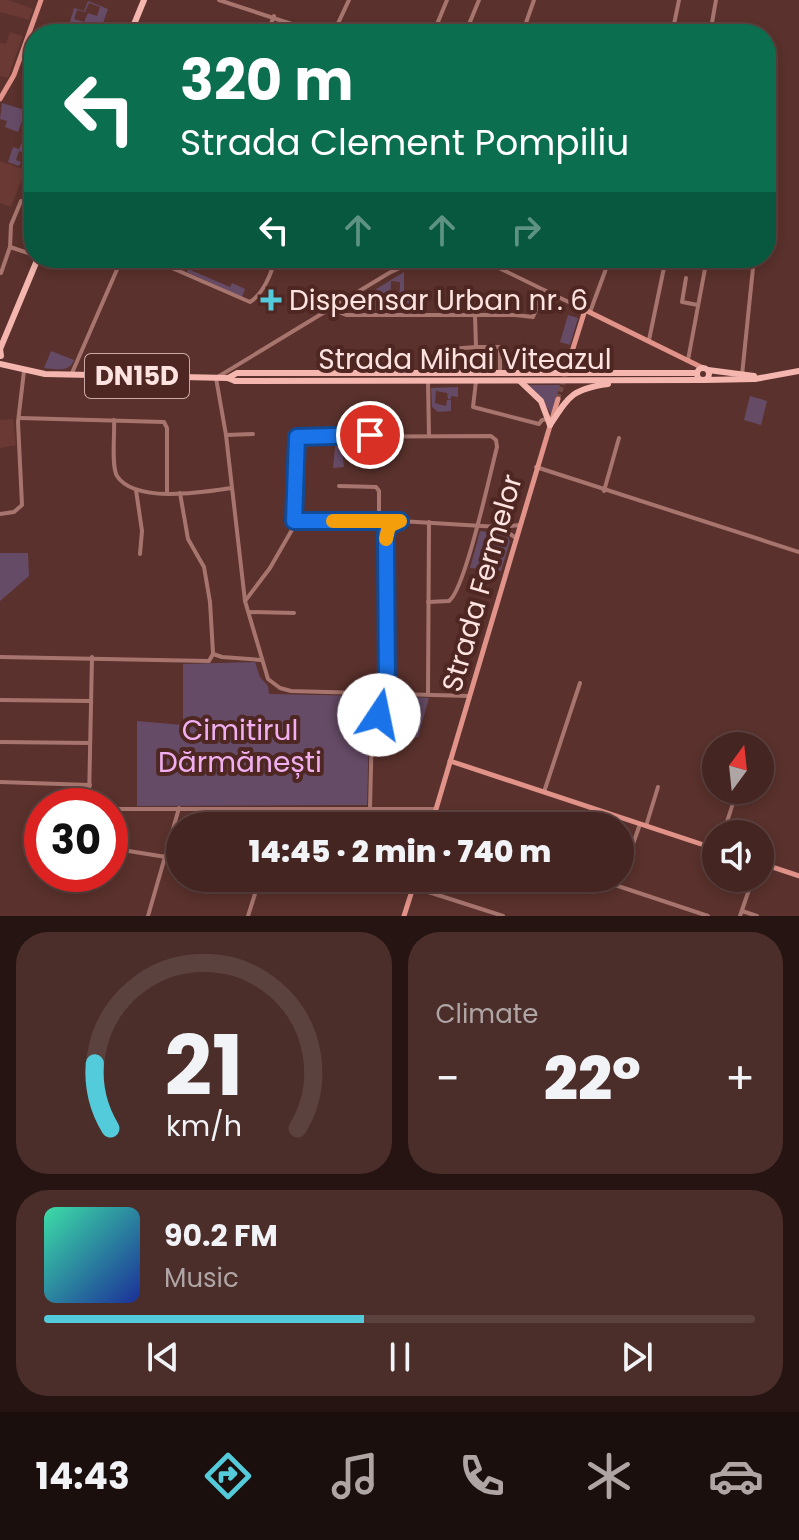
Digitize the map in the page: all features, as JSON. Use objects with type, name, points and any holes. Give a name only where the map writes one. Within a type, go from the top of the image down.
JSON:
[{"type":"main road","points":[[134,24],[144,0]]},
{"type":"main road","points":[[0,356],[32,268]]},
{"type":"main road","name":"Strada Mihai Viteazul","points":[[0,356],[10,367],[24,371],[228,378],[235,381],[702,370],[774,376]]},
{"type":"main road","name":"Strada Mihai Viteazul","points":[[228,378],[236,370],[476,381],[495,376],[520,381],[744,380],[799,371]]},
{"type":"main road","points":[[702,370],[708,377],[702,380],[702,370]]},
{"type":"main road","points":[[520,381],[538,396],[549,422],[579,390],[628,380]]},
{"type":"street","points":[[32,24],[41,0]]},
{"type":"street","points":[[219,0],[295,24]]},
{"type":"street","points":[[338,24],[349,0]]},
{"type":"street","points":[[469,24],[479,0]]},
{"type":"street","points":[[526,24],[534,0]]},
{"type":"street","points":[[674,24],[679,0]]},
{"type":"street","points":[[712,24],[716,0]]},
{"type":"street","points":[[437,24],[445,1]]},
{"type":"street","points":[[271,24],[274,16]]},
{"type":"street","points":[[0,99],[11,82],[24,46]]},
{"type":"street","points":[[0,80],[11,82]]},
{"type":"street","points":[[1,273],[10,247],[11,225],[21,201]]},
{"type":"street","points":[[10,247],[24,252]]},
{"type":"street","points":[[72,374],[118,268]]},
{"type":"street","points":[[172,268],[250,302],[256,299],[272,268]]},
{"type":"street","points":[[400,268],[236,370],[216,378],[226,435],[245,601],[268,679],[286,690],[469,696]]},
{"type":"street","points":[[499,268],[649,340],[702,370]]},
{"type":"street","points":[[570,358],[606,268]]},
{"type":"street","points":[[649,340],[664,268]]},
{"type":"street","points":[[688,360],[705,268]]},
{"type":"street","points":[[742,375],[753,268]]},
{"type":"street","points":[[686,278],[682,302],[698,305]]},
{"type":"street","points":[[332,309],[346,315],[515,315],[530,318],[544,290]]},
{"type":"street","points":[[475,315],[476,347]]},
{"type":"street","points":[[451,375],[450,349],[500,347],[495,376]]},
{"type":"street","points":[[0,514],[14,512],[22,505],[20,418],[24,371]]},
{"type":"street","points":[[428,378],[429,436]]},
{"type":"street","points":[[476,381],[473,407],[539,424],[542,420],[549,422]]},
{"type":"street","name":"Strada Fermelor","points":[[434,812],[558,399]]},
{"type":"street","points":[[20,418],[160,420],[167,424],[167,492]]},
{"type":"street","points":[[114,420],[116,473],[136,490],[180,493],[232,488]]},
{"type":"street","points":[[226,435],[253,434]]},
{"type":"street","points":[[245,601],[291,533],[297,437],[491,436],[496,440],[497,447],[454,598],[428,602]]},
{"type":"street","points":[[604,491],[619,438]]},
{"type":"street","points":[[536,467],[799,552]]},
{"type":"street","points":[[339,486],[376,487],[379,491],[379,520]]},
{"type":"street","points":[[136,490],[142,531],[140,554]]},
{"type":"street","points":[[0,657],[209,661],[213,654],[204,567],[188,539],[180,493]]},
{"type":"street","points":[[294,521],[379,520],[500,527],[520,525]]},
{"type":"street","points":[[369,812],[371,733],[387,694],[386,534],[389,526],[400,521]]},
{"type":"street","points":[[428,694],[429,522]]},
{"type":"street","points":[[500,527],[516,538]]},
{"type":"street","points":[[248,612],[294,613]]},
{"type":"street","points":[[213,654],[261,660]]},
{"type":"street","points":[[90,788],[92,657]]},
{"type":"street","points":[[544,792],[580,683]]},
{"type":"street","points":[[0,700],[91,701]]},
{"type":"street","points":[[0,742],[90,743]]},
{"type":"street","points":[[450,761],[702,844]]},
{"type":"street","points":[[0,782],[91,785]]},
{"type":"street","points":[[634,847],[658,787]]},
{"type":"street","points":[[178,812],[179,808]]},
{"type":"street","points":[[128,809],[435,809]]},
{"type":"street","points":[[128,851],[166,857],[148,916]]},
{"type":"street","points":[[774,868],[799,876]]},
{"type":"street","points":[[634,891],[708,916]]},
{"type":"street","points":[[248,916],[256,892]]},
{"type":"street","points":[[404,916],[411,892]]},
{"type":"street","points":[[429,892],[503,916]]},
{"type":"street","points":[[748,892],[741,914],[757,916]]},
{"type":"shaded area","points":[[0,0],[33,9],[29,20],[0,12]]},
{"type":"shaded area","points":[[10,32],[23,36],[8,78],[0,76],[0,43],[6,44]]},
{"type":"shaded area","points":[[0,161],[24,170],[24,173],[11,207],[0,203]]},
{"type":"shaded area","points":[[13,419],[16,445],[0,448],[0,420]]},
{"type":"green space","points":[[88,1],[108,9],[103,24],[76,24],[70,22],[74,8],[84,11]],"holes":[[[89,3],[100,7],[97,16],[88,13],[84,22],[74,19],[77,10],[85,12]]]},
{"type":"green space","points":[[2,103],[24,110],[24,122],[18,132],[5,127],[7,121],[0,119]]},
{"type":"green space","points":[[24,138],[24,153],[19,151],[16,160],[21,162],[19,166],[8,162],[13,147],[19,149]]},
{"type":"green space","points":[[188,269],[230,287],[232,283],[245,289],[242,297],[187,272]]},
{"type":"green space","points":[[404,272],[404,297],[417,298],[417,301],[409,301],[409,309],[415,311],[346,310],[345,304],[350,301],[352,304]],"holes":[[[391,281],[400,282],[399,308],[390,308]]]},
{"type":"green space","points":[[568,315],[578,318],[570,345],[560,342]]},
{"type":"green space","points":[[51,351],[74,360],[72,364],[65,369],[44,368]]},
{"type":"green space","points":[[529,385],[560,385],[551,414],[541,397]]},
{"type":"green space","points":[[458,387],[458,397],[451,396],[451,399],[448,399],[447,393],[436,391],[435,403],[446,406],[447,400],[451,400],[451,411],[438,412],[432,407],[431,388]]},
{"type":"green space","points":[[750,396],[767,401],[761,425],[744,420]]},
{"type":"green space","points":[[351,437],[351,447],[348,448],[349,441],[341,442],[344,467],[333,468],[336,438]]},
{"type":"green space","points":[[480,531],[506,534],[510,541],[501,571],[470,568]]},
{"type":"green space","points":[[0,553],[28,553],[29,576],[0,601]]},
{"type":"green space","name":"Cimitirul Dărmănești","points":[[255,662],[269,694],[370,696],[367,805],[137,806],[137,721],[183,725],[183,664]]},
{"type":"green space","points":[[411,697],[429,698],[418,737],[405,737]]},
{"type":"tunnel","points":[[558,399],[570,358]]},
{"type":"slow traffic","points":[[333,521],[400,521],[389,526],[386,539]]},
{"type":"place","name":"Dispensar Urban nr. 6","points":[[271,300]]},
{"type":"route","points":[[370,435],[297,437],[294,521],[400,521],[389,526],[386,534],[387,694],[379,715]]}]
